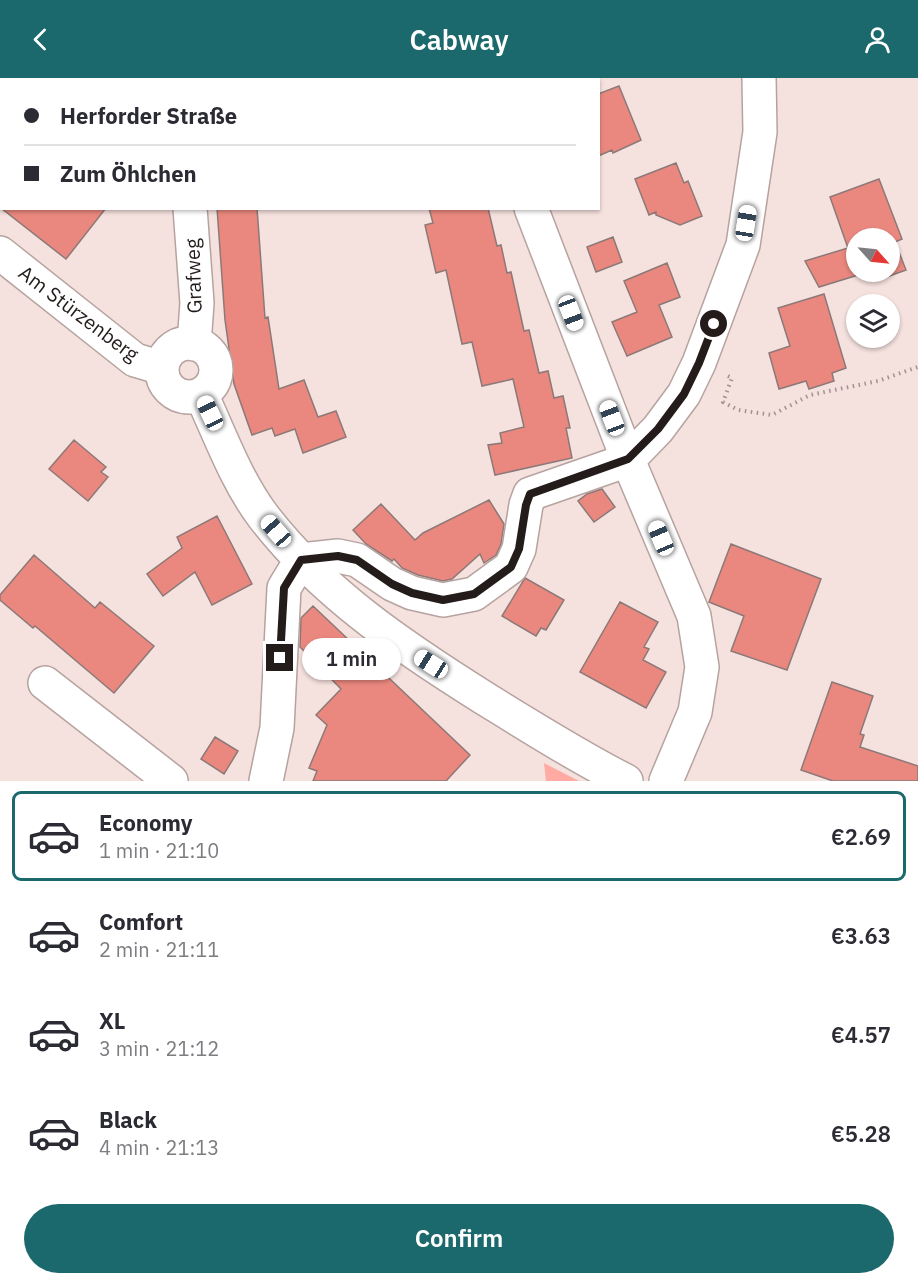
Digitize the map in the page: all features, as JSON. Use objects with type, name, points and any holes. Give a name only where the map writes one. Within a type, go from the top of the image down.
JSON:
[{"type":"street","points":[[301,560],[338,556],[357,560],[392,584],[412,593],[443,600],[474,594],[511,567],[519,549],[530,494],[628,459],[658,429],[684,394],[699,363],[742,245],[760,132],[759,78]]},
{"type":"street","name":"Grafweg","points":[[190,210],[197,303],[194,344]]},
{"type":"street","points":[[532,210],[628,459],[694,616],[702,667],[695,712],[666,781]]},
{"type":"street","name":"Am Stürzenberg","points":[[0,253],[135,360],[162,368]]},
{"type":"street","points":[[194,344],[208,352],[215,367],[213,383],[201,394],[185,397],[170,390],[162,376],[162,368],[167,354],[172,349],[194,344]]},
{"type":"street","points":[[201,394],[245,487],[263,516],[301,560],[347,602],[413,653],[579,758],[626,781]]},
{"type":"street","points":[[266,781],[277,728],[284,588],[301,560]]},
{"type":"street","points":[[45,683],[171,781]]},
{"type":"path","points":[[699,363],[732,378],[723,402],[738,410],[772,415],[810,395],[878,381],[918,367]]},
{"type":"shaded area","points":[[544,763],[579,781],[546,781]]},
{"type":"building","points":[[619,86],[641,140],[613,153],[612,150],[600,155],[600,93]]},
{"type":"building","points":[[676,163],[684,183],[688,181],[702,216],[680,225],[656,215],[656,212],[649,215],[635,179]]},
{"type":"building","points":[[879,179],[898,228],[846,228],[846,242],[830,197]]},
{"type":"building","points":[[4,210],[104,210],[66,259]]},
{"type":"building","points":[[217,210],[257,210],[265,318],[268,317],[279,389],[304,380],[318,417],[336,411],[346,437],[303,453],[295,429],[275,436],[272,428],[252,435],[234,384],[225,320]]},
{"type":"building","points":[[430,210],[488,210],[497,246],[501,245],[507,273],[511,272],[524,331],[529,330],[539,373],[548,371],[554,398],[563,396],[570,428],[566,428],[572,458],[495,475],[488,445],[502,443],[500,433],[524,427],[513,379],[482,386],[472,342],[462,344],[446,270],[436,273],[425,225],[433,223]]},
{"type":"building","points":[[613,237],[622,262],[596,272],[587,247]]},
{"type":"building","points":[[846,249],[846,279],[819,287],[805,261]]},
{"type":"building","points":[[900,255],[906,270],[900,272]]},
{"type":"building","points":[[667,263],[680,297],[659,305],[672,337],[627,356],[612,322],[637,312],[624,281]]},
{"type":"building","points":[[824,294],[846,368],[832,373],[834,381],[809,389],[806,381],[779,389],[769,353],[790,346],[778,308]]},
{"type":"building","points":[[74,440],[106,467],[101,472],[108,477],[88,501],[49,469]]},
{"type":"building","points":[[602,489],[615,507],[594,522],[578,501],[587,494]]},
{"type":"building","points":[[489,500],[504,524],[501,544],[496,555],[484,563],[480,554],[452,579],[443,581],[418,575],[402,568],[394,559],[392,561],[366,544],[353,530],[381,504],[415,540],[423,533]]},
{"type":"building","points":[[217,516],[252,584],[212,605],[195,572],[163,596],[147,574],[182,548],[177,537]]},
{"type":"building","points":[[731,544],[821,579],[787,670],[731,651],[744,616],[709,602]]},
{"type":"building","points":[[34,555],[95,608],[100,602],[154,646],[114,693],[35,626],[33,628],[0,600],[0,595]]},
{"type":"building","points":[[525,578],[564,600],[546,630],[541,628],[536,636],[502,616]]},
{"type":"building","points":[[620,602],[658,622],[644,647],[649,649],[643,660],[666,672],[646,708],[580,672]]},
{"type":"building","points":[[313,606],[470,755],[446,781],[313,781],[317,771],[309,768],[327,725],[316,715],[341,689],[300,647],[301,618]]},
{"type":"building","points":[[832,682],[873,696],[860,734],[864,735],[860,747],[918,766],[918,781],[833,781],[801,770]]},
{"type":"building","points":[[215,737],[238,751],[224,774],[201,759]]},
{"type":"route","points":[[280,658],[284,588],[301,560],[338,556],[357,560],[392,584],[412,593],[443,600],[474,594],[511,567],[519,549],[530,494],[628,459],[658,429],[684,394],[714,324]]}]
